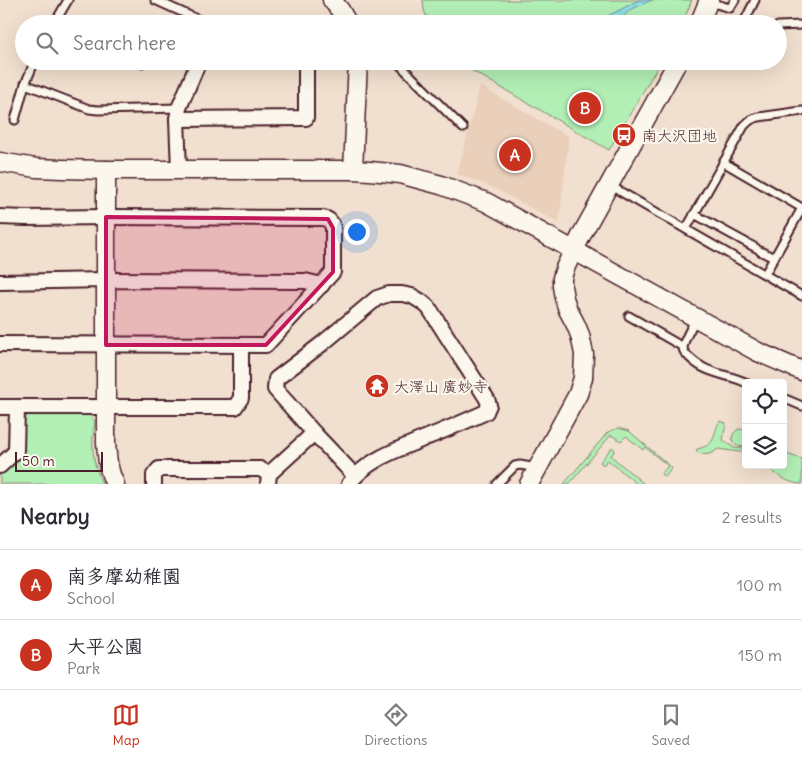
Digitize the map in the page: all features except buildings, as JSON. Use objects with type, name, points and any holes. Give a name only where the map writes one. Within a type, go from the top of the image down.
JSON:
[{"type":"street","points":[[332,0],[343,15]]},
{"type":"street","points":[[703,15],[709,1]]},
{"type":"street","points":[[179,170],[178,114],[195,70]]},
{"type":"street","points":[[178,114],[306,118],[306,70]]},
{"type":"street","points":[[353,170],[358,70]]},
{"type":"street","points":[[530,484],[578,394],[583,378],[584,360],[582,344],[575,323],[568,310],[562,286],[565,268],[673,70]]},
{"type":"street","points":[[0,162],[62,170],[353,170],[400,174],[466,193],[486,202],[758,352],[802,371]]},
{"type":"street","points":[[106,170],[106,442],[107,461],[115,484]]},
{"type":"street","points":[[0,217],[328,219],[332,222],[333,228],[333,272],[266,345],[0,344]]},
{"type":"street","points":[[0,282],[106,280],[305,281],[322,285]]},
{"type":"street","points":[[389,294],[412,296],[429,308],[488,399],[488,409],[486,412],[388,454],[370,464],[352,480],[275,389],[276,379],[377,298],[389,294]]},
{"type":"street","points":[[0,407],[236,407],[242,398],[241,345]]},
{"type":"street","points":[[0,466],[16,451],[16,407]]},
{"type":"street","points":[[154,484],[154,475],[159,469],[260,469],[268,479],[314,433]]},
{"type":"lane","points":[[59,15],[68,0]]},
{"type":"lane","points":[[155,0],[188,15]]},
{"type":"lane","points":[[709,1],[730,8],[735,0]]},
{"type":"lane","points":[[748,15],[755,0]]},
{"type":"lane","points":[[787,26],[802,25]]},
{"type":"lane","points":[[15,120],[25,84],[32,70]]},
{"type":"lane","points":[[405,70],[463,128]]},
{"type":"lane","points":[[25,84],[89,109],[178,114]]},
{"type":"lane","points":[[686,229],[744,126],[753,118],[802,111]]},
{"type":"lane","points":[[723,162],[802,208],[764,274]]},
{"type":"lane","points":[[609,185],[802,296]]},
{"type":"lane","points":[[694,214],[774,258]]},
{"type":"lane","points":[[628,316],[683,347]]},
{"type":"lane","points":[[696,318],[684,341],[683,347],[685,352],[704,369],[742,381]]},
{"type":"lane","points":[[787,400],[802,406]]},
{"type":"lane","points":[[497,484],[516,466],[538,468]]},
{"type":"highlighted area","points":[[106,217],[328,219],[333,228],[333,272],[266,345],[106,345]]},
{"type":"shaded area","points":[[480,86],[569,137],[559,223],[489,186],[457,174]]},
{"type":"green space","points":[[423,0],[692,0],[686,15],[426,15]]},
{"type":"green space","points":[[471,70],[656,70],[609,150]]},
{"type":"green space","points":[[28,415],[89,415],[95,421],[93,453],[102,484],[0,484],[0,473],[18,455],[22,422]]},
{"type":"green space","points":[[720,421],[726,423],[723,440],[734,448],[742,449],[742,452],[718,449],[708,454],[696,452],[697,449],[712,442]]},
{"type":"green space","points":[[618,428],[629,431],[672,468],[665,477],[661,474],[668,466],[645,447],[643,450],[626,436],[621,441],[611,435],[569,484],[564,484],[608,432]]},
{"type":"green space","points":[[742,429],[742,447],[734,444],[732,438],[735,432]]},
{"type":"green space","points":[[612,447],[615,450],[611,456],[644,484],[637,484],[608,460],[603,465],[600,462]]},
{"type":"green space","points":[[787,454],[802,459],[802,484],[797,484],[777,475],[770,469],[787,469]]},
{"type":"water","points":[[639,0],[652,0],[630,10],[625,15],[610,15]]},
{"type":"place","name":"大平公園","points":[[585,108]]},
{"type":"place","name":"南大沢団地","points":[[624,135]]},
{"type":"place","name":"南多摩幼稚園","points":[[515,155]]},
{"type":"place","name":"大澤山 廣妙寺","points":[[377,386]]}]
